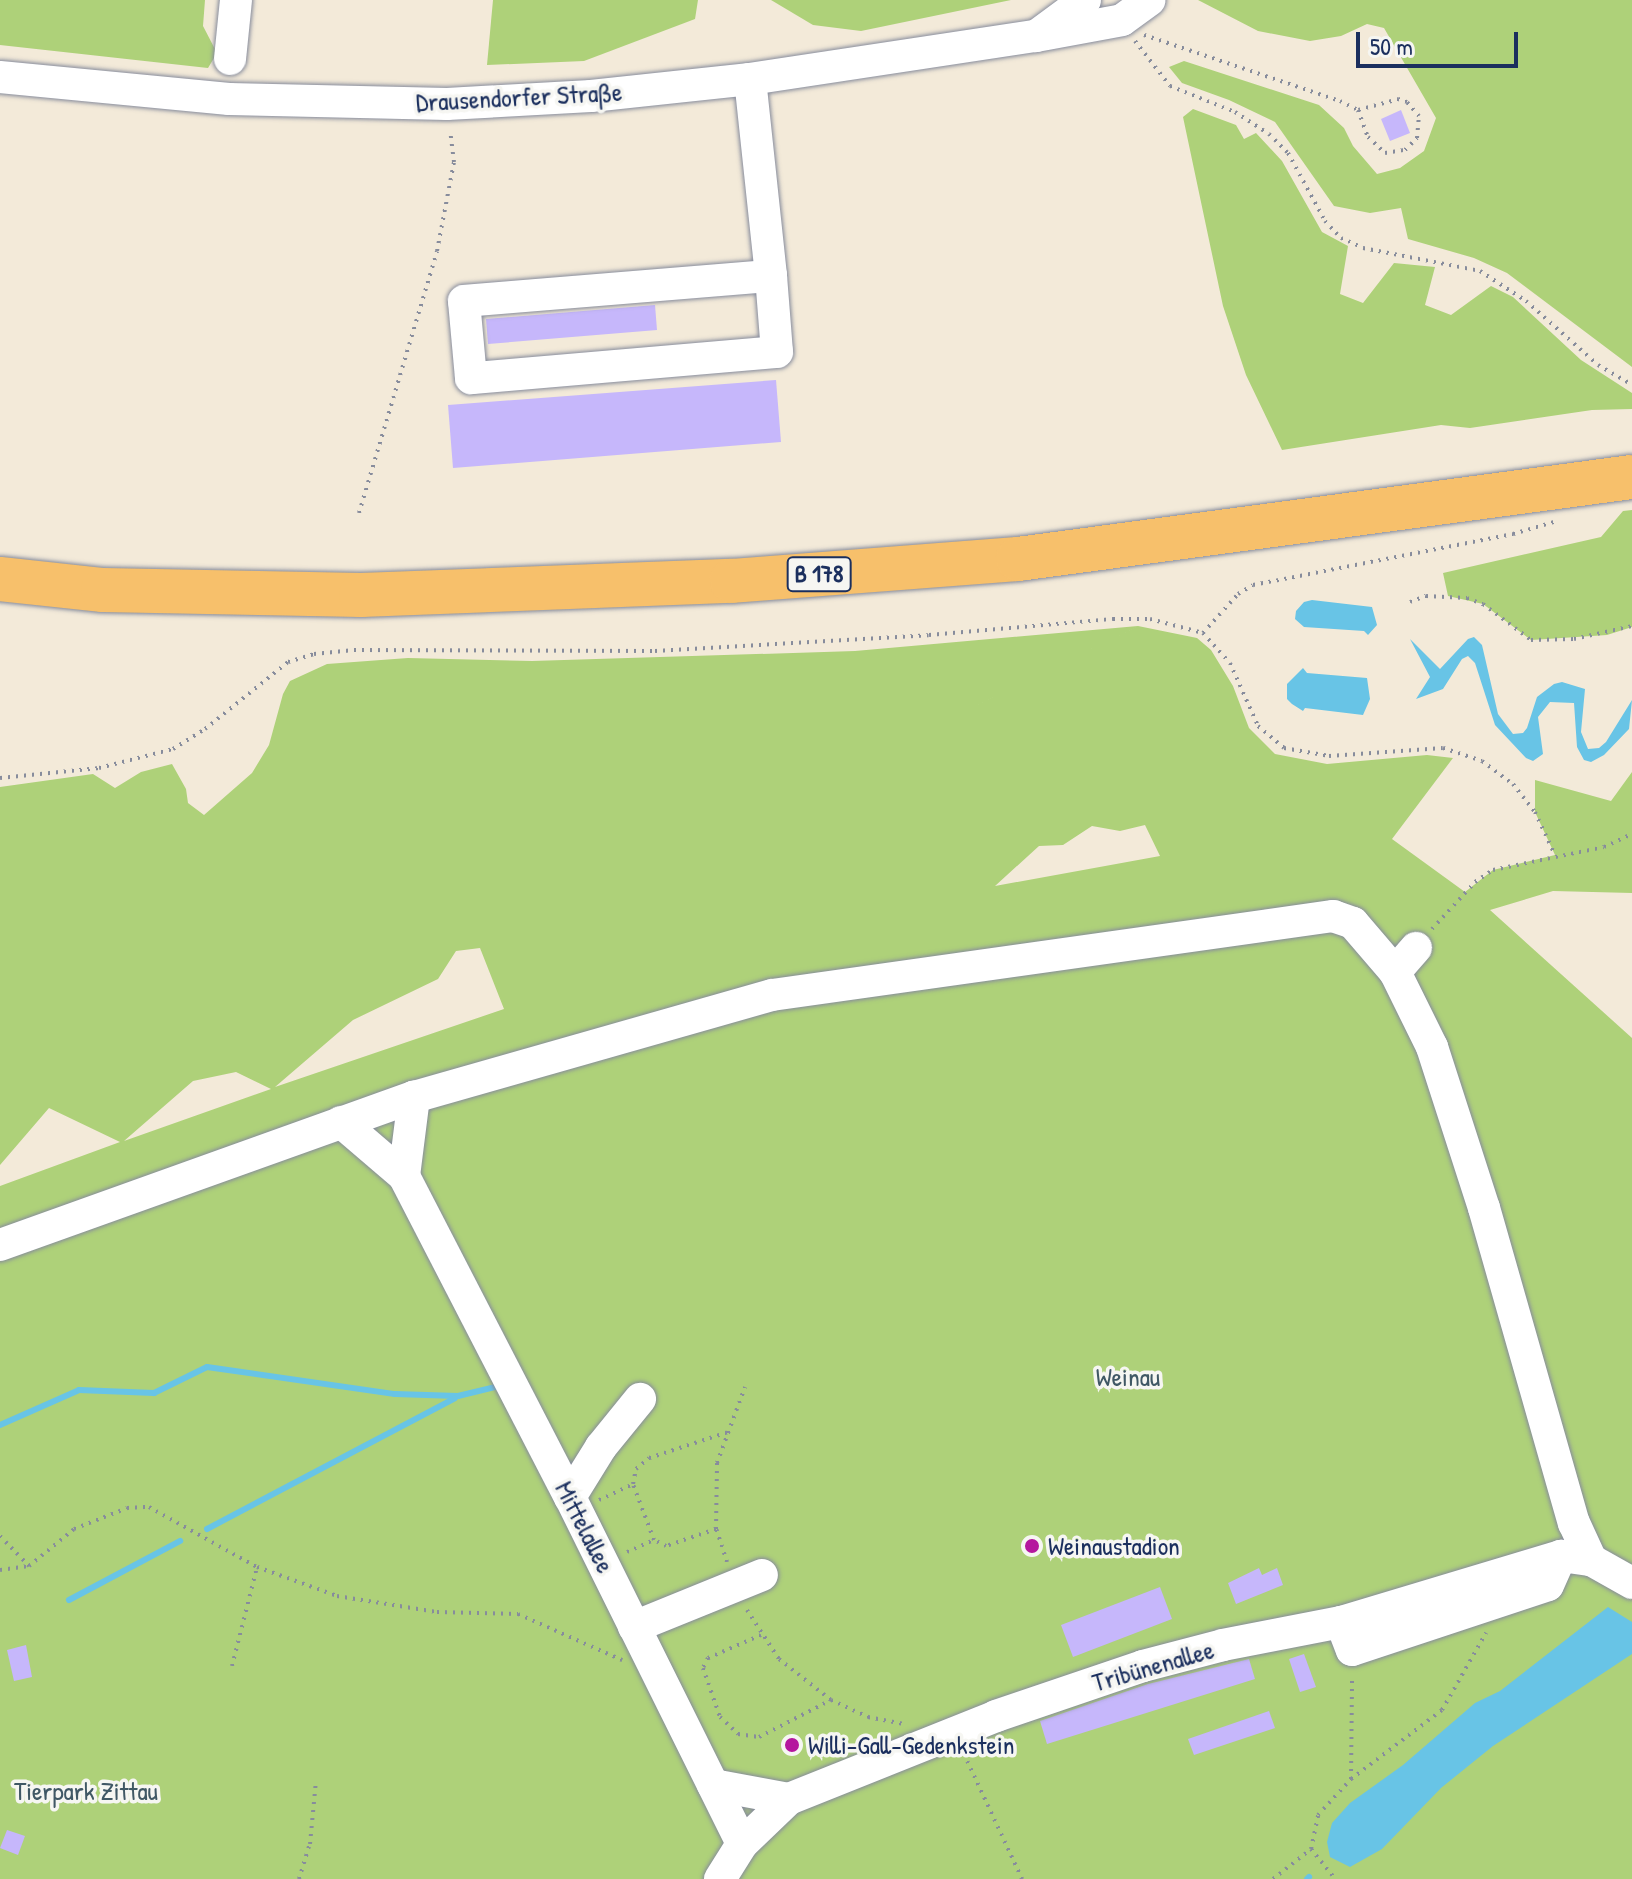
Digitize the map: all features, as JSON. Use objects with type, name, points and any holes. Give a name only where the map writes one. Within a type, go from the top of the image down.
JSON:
[{"type":"highway","name":"B 178","points":[[0,579],[103,590],[361,595],[732,581],[1018,559],[1632,477]]},
{"type":"street","points":[[230,59],[236,0]]},
{"type":"street","name":"Drausendorfer Straße","points":[[1036,36],[1085,0]]},
{"type":"street","name":"Drausendorfer Straße","points":[[0,77],[229,99],[447,104],[591,96],[750,79],[1036,36],[1122,20],[1150,0]]},
{"type":"street","points":[[750,79],[771,276],[777,352],[471,378],[464,301],[771,276]]},
{"type":"street","points":[[0,1245],[414,1097],[772,995],[1333,916],[1353,923],[1395,972],[1432,1047],[1484,1208],[1574,1523],[1576,1558],[1548,1585],[1505,1599],[1346,1636]]},
{"type":"street","points":[[1395,972],[1416,948]]},
{"type":"street","points":[[404,1176],[414,1097]]},
{"type":"street","name":"Mittelallee","points":[[341,1122],[404,1176],[574,1504],[742,1844]]},
{"type":"street","points":[[574,1504],[601,1447],[640,1399]]},
{"type":"street","points":[[1576,1558],[1632,1583]]},
{"type":"street","name":"Tribünenallee","points":[[742,1844],[789,1799],[953,1733],[1143,1666],[1346,1636],[1576,1558]]},
{"type":"street","points":[[634,1627],[748,1580]]},
{"type":"street","points":[[713,1785],[789,1799]]},
{"type":"street","points":[[720,1879],[742,1844]]},
{"type":"path","points":[[1122,20],[1170,86],[1235,112],[1269,134],[1288,153],[1318,211],[1341,238],[1363,248],[1480,271],[1526,301],[1598,365],[1632,385]]},
{"type":"path","points":[[1166,44],[1220,59],[1358,110],[1399,99],[1407,102],[1419,116],[1417,138],[1405,150],[1385,153],[1368,137],[1358,110]]},
{"type":"path","points":[[359,513],[437,251],[454,162],[447,104]]},
{"type":"path","points":[[1203,633],[1238,594],[1253,585],[1540,528],[1564,517]]},
{"type":"path","points":[[1410,602],[1426,596],[1467,598],[1483,604],[1531,640],[1574,639],[1632,626]]},
{"type":"path","points":[[0,778],[99,768],[173,749],[205,729],[288,662],[314,654],[354,650],[655,651],[1150,619],[1203,633],[1230,663],[1258,726],[1284,748],[1329,756],[1414,748],[1443,748],[1466,754],[1513,784],[1535,812],[1555,855]]},
{"type":"path","points":[[1416,948],[1465,892],[1493,870],[1604,847],[1632,834]]},
{"type":"path","points":[[745,1387],[717,1463],[716,1529],[748,1580],[761,1635],[779,1659],[831,1700],[868,1717],[953,1733],[1022,1879]]},
{"type":"path","points":[[716,1529],[666,1546],[654,1540],[633,1484],[636,1469],[649,1458],[729,1432]]},
{"type":"path","points":[[574,1504],[633,1484]]},
{"type":"path","points":[[0,1570],[29,1566],[74,1529],[127,1508],[149,1507],[257,1567],[337,1596],[437,1612],[518,1614],[621,1660],[653,1664]]},
{"type":"path","points":[[0,1536],[29,1566]]},
{"type":"path","points":[[232,1666],[257,1567]]},
{"type":"path","points":[[1273,1879],[1311,1849],[1318,1815],[1351,1779],[1442,1710],[1505,1599]]},
{"type":"path","points":[[761,1635],[708,1658],[703,1668],[720,1717],[738,1734],[759,1737],[831,1700]]},
{"type":"path","points":[[1346,1636],[1351,1779]]},
{"type":"path","points":[[299,1879],[310,1844],[316,1781]]},
{"type":"path","points":[[1311,1849],[1335,1879]]},
{"type":"green space","points":[[0,0],[205,0],[203,26],[217,53],[208,68],[0,45]]},
{"type":"green space","points":[[493,0],[698,0],[695,19],[584,61],[487,65]]},
{"type":"green space","points":[[771,0],[1011,0],[861,31],[813,25]]},
{"type":"green space","points":[[1198,0],[1632,0],[1632,367],[1507,273],[1474,258],[1408,239],[1401,208],[1370,213],[1334,206],[1275,122],[1229,100],[1182,83],[1169,67],[1184,61],[1319,105],[1344,128],[1353,146],[1377,174],[1400,168],[1424,151],[1436,118],[1384,28],[1367,24],[1341,36],[1310,41],[1258,31]]},
{"type":"green space","points":[[1193,109],[1236,125],[1244,139],[1256,133],[1282,161],[1322,232],[1348,246],[1340,294],[1363,303],[1394,263],[1435,267],[1425,305],[1451,315],[1491,286],[1513,297],[1581,360],[1632,393],[1632,409],[1592,410],[1470,428],[1441,425],[1282,450],[1246,375],[1223,306],[1183,117]]},
{"type":"green space","points":[[1632,510],[1632,627],[1607,635],[1531,640],[1483,604],[1448,596],[1443,573],[1601,537],[1623,511]]},
{"type":"green space","name":"Weinau","points":[[1138,626],[1197,638],[1211,650],[1233,686],[1249,728],[1275,754],[1327,764],[1427,755],[1453,758],[1392,839],[1465,892],[1493,870],[1555,855],[1535,812],[1535,780],[1611,801],[1632,772],[1632,893],[1553,891],[1490,910],[1632,1038],[1632,1879],[0,1879],[0,1186],[120,1142],[49,1108],[0,1165],[0,787],[93,774],[115,788],[141,772],[172,764],[186,789],[188,803],[204,815],[252,773],[269,745],[283,694],[290,681],[327,664],[408,658],[532,661],[855,651]],"holes":[[[1145,825],[1160,856],[995,886],[1039,846],[1063,845],[1092,826],[1120,831]],[[480,948],[504,1009],[275,1087],[353,1020],[438,979],[456,951]],[[236,1072],[271,1089],[124,1141],[193,1081]]]},
{"type":"water","points":[[1312,600],[1372,607],[1377,625],[1368,635],[1364,631],[1304,627],[1295,619],[1296,611],[1304,602]]},
{"type":"water","points":[[1474,637],[1482,645],[1498,714],[1513,734],[1523,733],[1527,728],[1537,697],[1554,684],[1562,682],[1585,689],[1581,732],[1588,749],[1599,748],[1606,742],[1632,700],[1629,729],[1604,755],[1591,762],[1584,760],[1577,747],[1574,703],[1550,702],[1538,717],[1543,754],[1533,761],[1526,758],[1495,725],[1475,663],[1468,656],[1462,659],[1443,689],[1416,699],[1430,677],[1410,639],[1440,669],[1468,639]]},
{"type":"water","points":[[1303,668],[1307,673],[1367,678],[1370,699],[1363,715],[1305,708],[1303,711],[1292,704],[1287,699],[1287,684]]},
{"type":"water","points":[[1608,1607],[1632,1622],[1632,1654],[1493,1746],[1441,1788],[1382,1849],[1350,1867],[1330,1857],[1327,1842],[1332,1823],[1350,1803],[1403,1765],[1475,1703],[1500,1691]]},
{"type":"building","points":[[1401,110],[1410,133],[1390,141],[1381,119]]},
{"type":"building","points":[[655,305],[657,330],[488,344],[486,319]]},
{"type":"building","points":[[776,380],[781,442],[453,468],[448,405]]},
{"type":"building","points":[[1259,1568],[1262,1575],[1277,1568],[1283,1585],[1236,1604],[1228,1583]]},
{"type":"building","points":[[1160,1587],[1172,1619],[1073,1657],[1061,1625]]},
{"type":"building","points":[[26,1645],[32,1677],[14,1681],[7,1650]]},
{"type":"building","points":[[1304,1654],[1316,1687],[1300,1692],[1289,1659]]},
{"type":"building","points":[[1249,1659],[1255,1679],[1047,1744],[1040,1721],[1148,1684]]},
{"type":"building","points":[[1269,1711],[1275,1728],[1194,1755],[1188,1739]]},
{"type":"building","points":[[7,1830],[25,1836],[18,1855],[0,1848]]},
{"type":"waterway","points":[[0,1425],[79,1390],[154,1393],[207,1367],[395,1394],[458,1396],[499,1386]]},
{"type":"waterway","points":[[207,1529],[455,1398]]},
{"type":"waterway","points":[[69,1600],[180,1541]]},
{"type":"place","name":"Weinaustadion","points":[[1032,1546]]},
{"type":"place","name":"Willi-Gall-Gedenkstein","points":[[792,1745]]},
{"type":"park label","name":"Tierpark Zittau","points":[[86,1791]]}]
